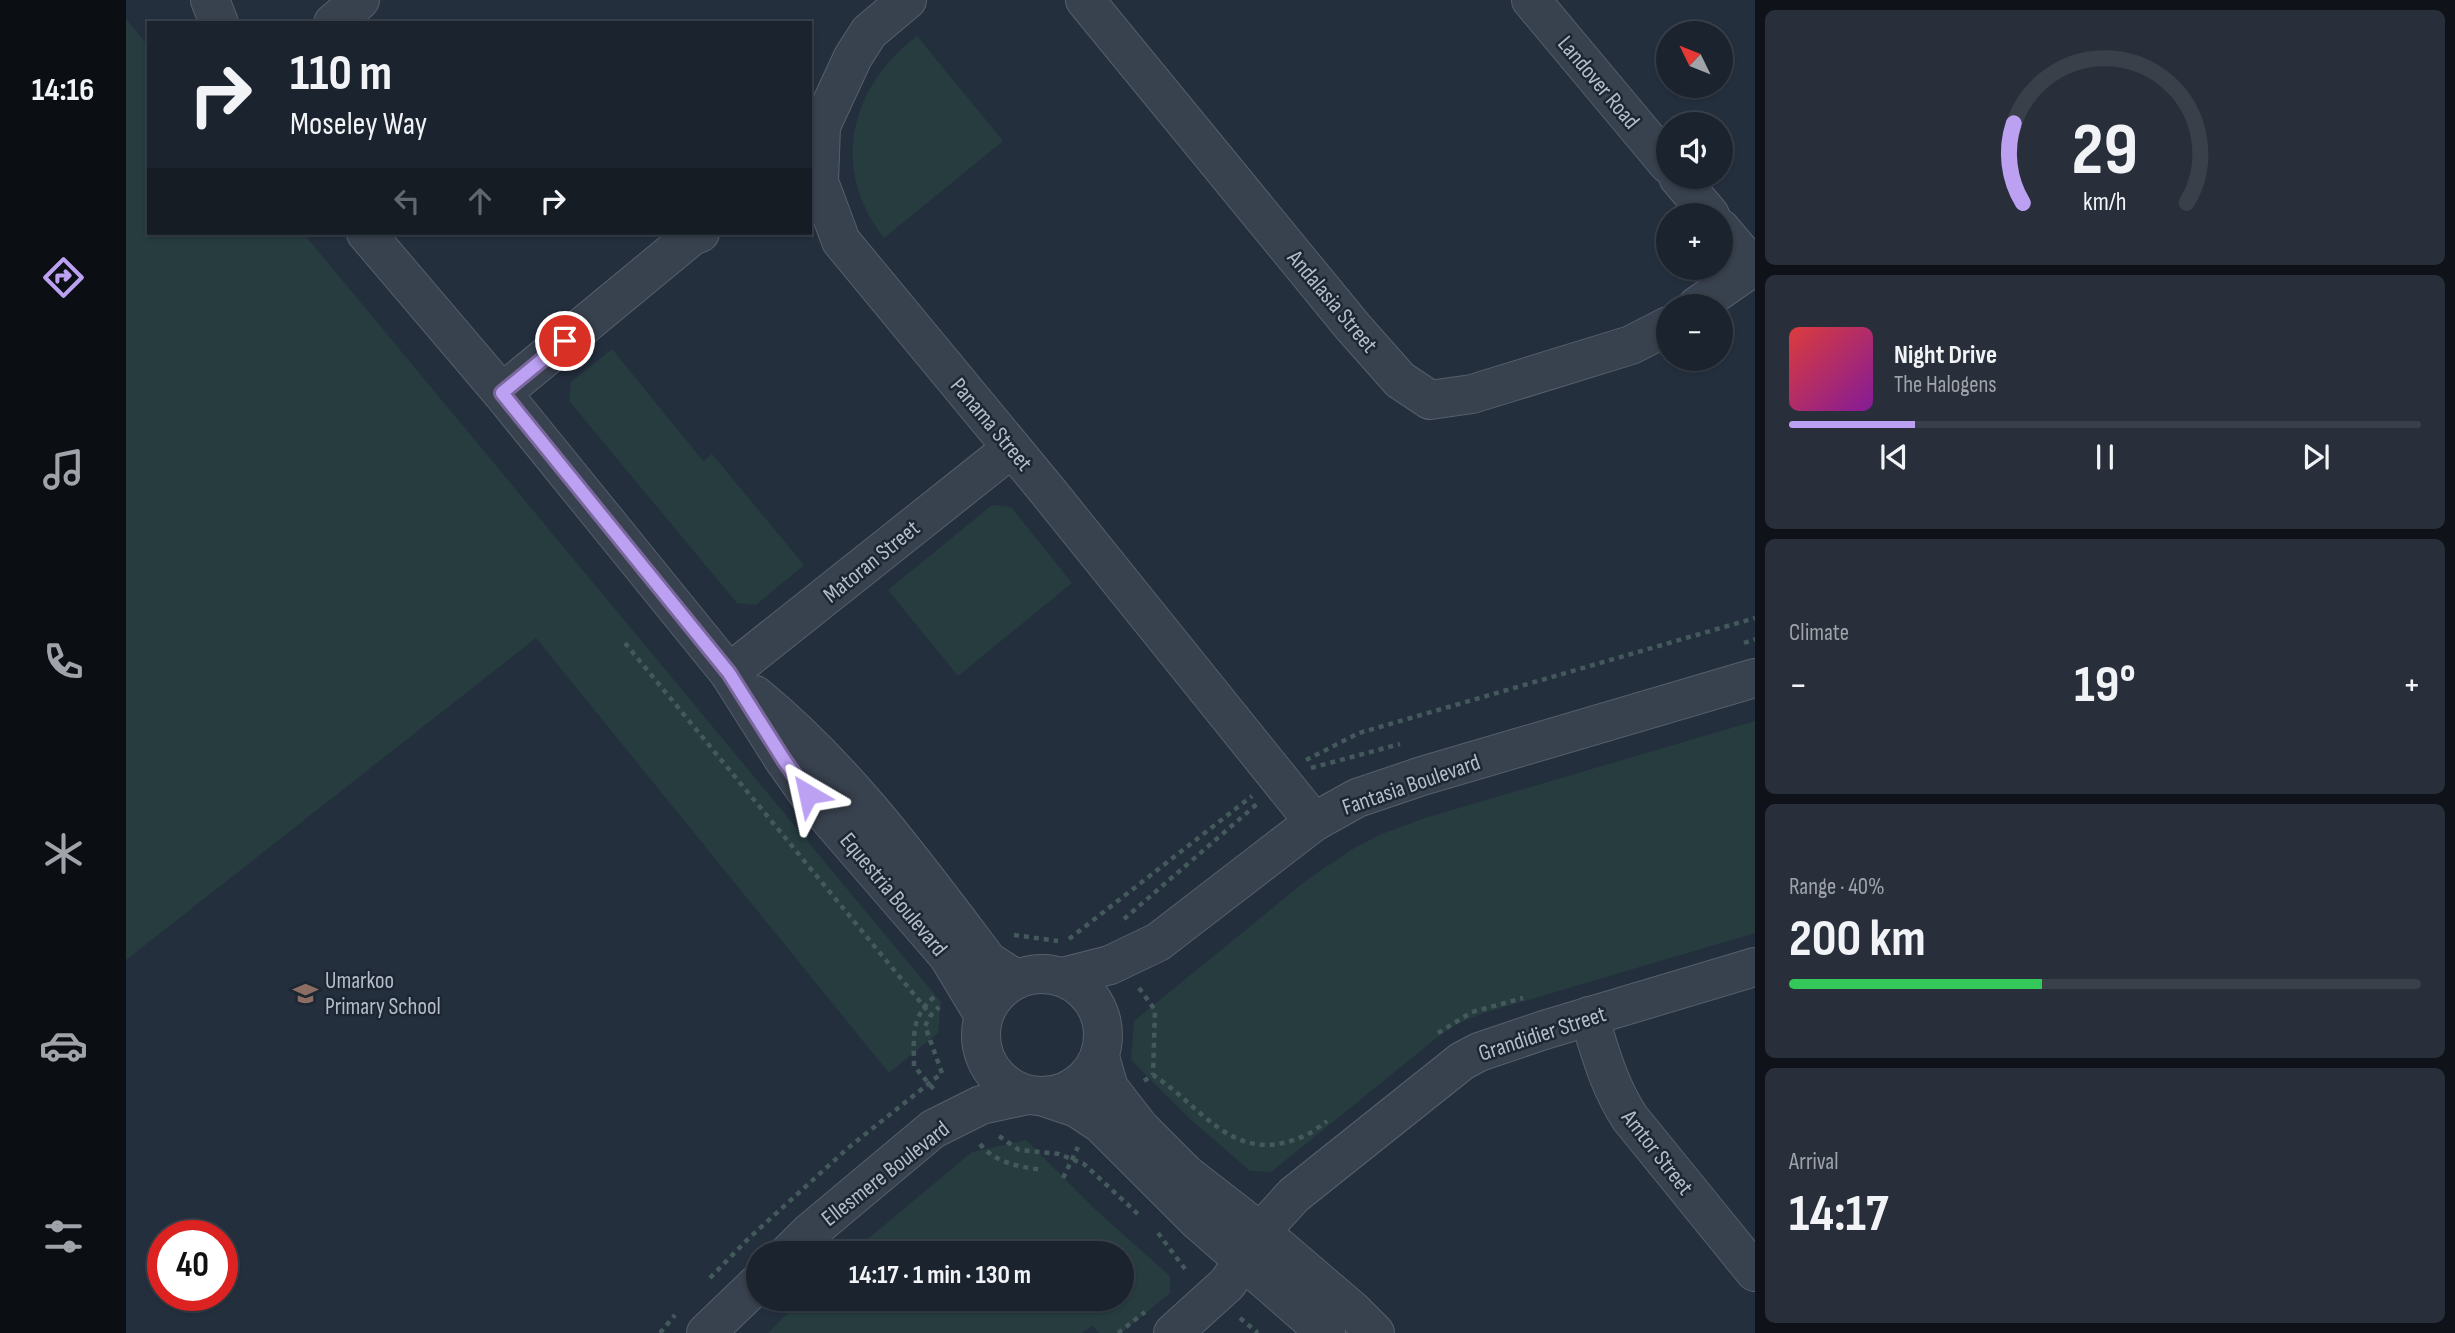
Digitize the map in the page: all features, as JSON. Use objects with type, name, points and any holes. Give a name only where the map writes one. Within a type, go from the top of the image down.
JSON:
[{"type":"street","points":[[210,0],[218,21]]},
{"type":"street","points":[[334,21],[360,0]]},
{"type":"street","name":"Panama Street","points":[[907,0],[869,32],[853,57],[821,126],[815,184],[841,242],[1012,448],[1314,822]]},
{"type":"street","name":"Andalasia Street","points":[[1085,0],[1353,327],[1400,380],[1430,400],[1472,394],[1631,345],[1656,332]]},
{"type":"street","name":"Landover Road","points":[[1531,0],[1656,150]]},
{"type":"street","points":[[1688,189],[1700,203]]},
{"type":"street","name":"Equestria Boulevard","points":[[368,235],[502,393],[729,673],[808,794],[948,956],[974,998]]},
{"type":"street","points":[[502,393],[695,235]]},
{"type":"street","points":[[1715,294],[1754,268],[1733,243]]},
{"type":"street","name":"Matoran Street","points":[[729,673],[1012,448]]},
{"type":"street","name":"Equestria Boulevard","points":[[729,673],[792,724],[858,794],[988,961],[1016,979]]},
{"type":"street","name":"Fantasia Boulevard","points":[[1063,976],[1110,965],[1158,942],[1314,822],[1357,799],[1422,776],[1755,678]]},
{"type":"street","points":[[1035,1095],[1049,1096],[1069,1090],[1086,1078],[1120,985],[1158,942]]},
{"type":"street","name":"Grandidier Street","points":[[1173,1333],[1227,1284],[1294,1195],[1462,1061],[1479,1052],[1589,1016],[1755,967]]},
{"type":"street","points":[[1111,1113],[1077,1108],[1009,1087],[993,1073],[983,1055],[974,998],[993,996],[1016,979],[1045,973],[1063,976],[1088,993],[1096,1004],[1111,1113],[1154,1178],[1253,1247],[1352,1310],[1375,1333]]},
{"type":"street","name":"Amtor Street","points":[[1589,1016],[1611,1084],[1630,1118],[1755,1272]]},
{"type":"street","name":"Ellesmere Boulevard","points":[[801,1241],[933,1129],[983,1055]]},
{"type":"street","name":"Ellesmere Boulevard","points":[[958,1092],[981,1105],[1035,1095]]},
{"type":"street","points":[[1253,1247],[1326,1333]]},
{"type":"street","points":[[706,1333],[746,1295]]},
{"type":"path","points":[[625,643],[931,1015]]},
{"type":"path","points":[[1121,923],[1129,913],[1282,783]]},
{"type":"path","points":[[1437,1034],[1447,1025],[1472,1012],[1535,995]]},
{"type":"path","points":[[974,998],[931,1015],[925,1026],[958,1092],[999,1136],[1019,1150],[1059,1154],[1084,1164],[1148,1222]]},
{"type":"path","points":[[1063,1178],[1078,1146],[1153,1074],[1209,1122],[1230,1136],[1252,1144],[1276,1145],[1301,1138],[1330,1119]]},
{"type":"path","points":[[877,1125],[958,1092]]},
{"type":"green space","points":[[126,19],[147,45],[147,235],[305,235],[941,1002],[938,1033],[889,1073],[536,638],[126,960]]},
{"type":"green space","points":[[917,36],[1003,141],[884,238],[867,211],[857,184],[853,157],[855,130],[863,104],[876,79],[894,56]]},
{"type":"green space","points":[[612,349],[703,461],[712,454],[804,565],[756,605],[737,603],[569,401],[571,382]]},
{"type":"green space","points":[[992,505],[1011,507],[1072,583],[958,676],[888,590]]},
{"type":"green space","points":[[1755,721],[1755,933],[1484,1013],[1459,1023],[1439,1036],[1271,1172],[1250,1171],[1190,1119],[1131,1060],[1134,1021],[1308,879],[1351,850],[1379,835],[1425,818]]},
{"type":"green space","points":[[1026,1140],[1131,1241],[865,1241],[972,1152]]},
{"type":"green space","points":[[1134,1244],[1170,1276],[1170,1293],[1121,1333],[1099,1333],[1092,1325],[1082,1333],[768,1333],[790,1311],[1134,1311]]},
{"type":"place","name":"Umarkoo Primary School","points":[[305,993]]},
{"type":"route","points":[[565,341],[502,393],[729,673],[808,794]]}]
